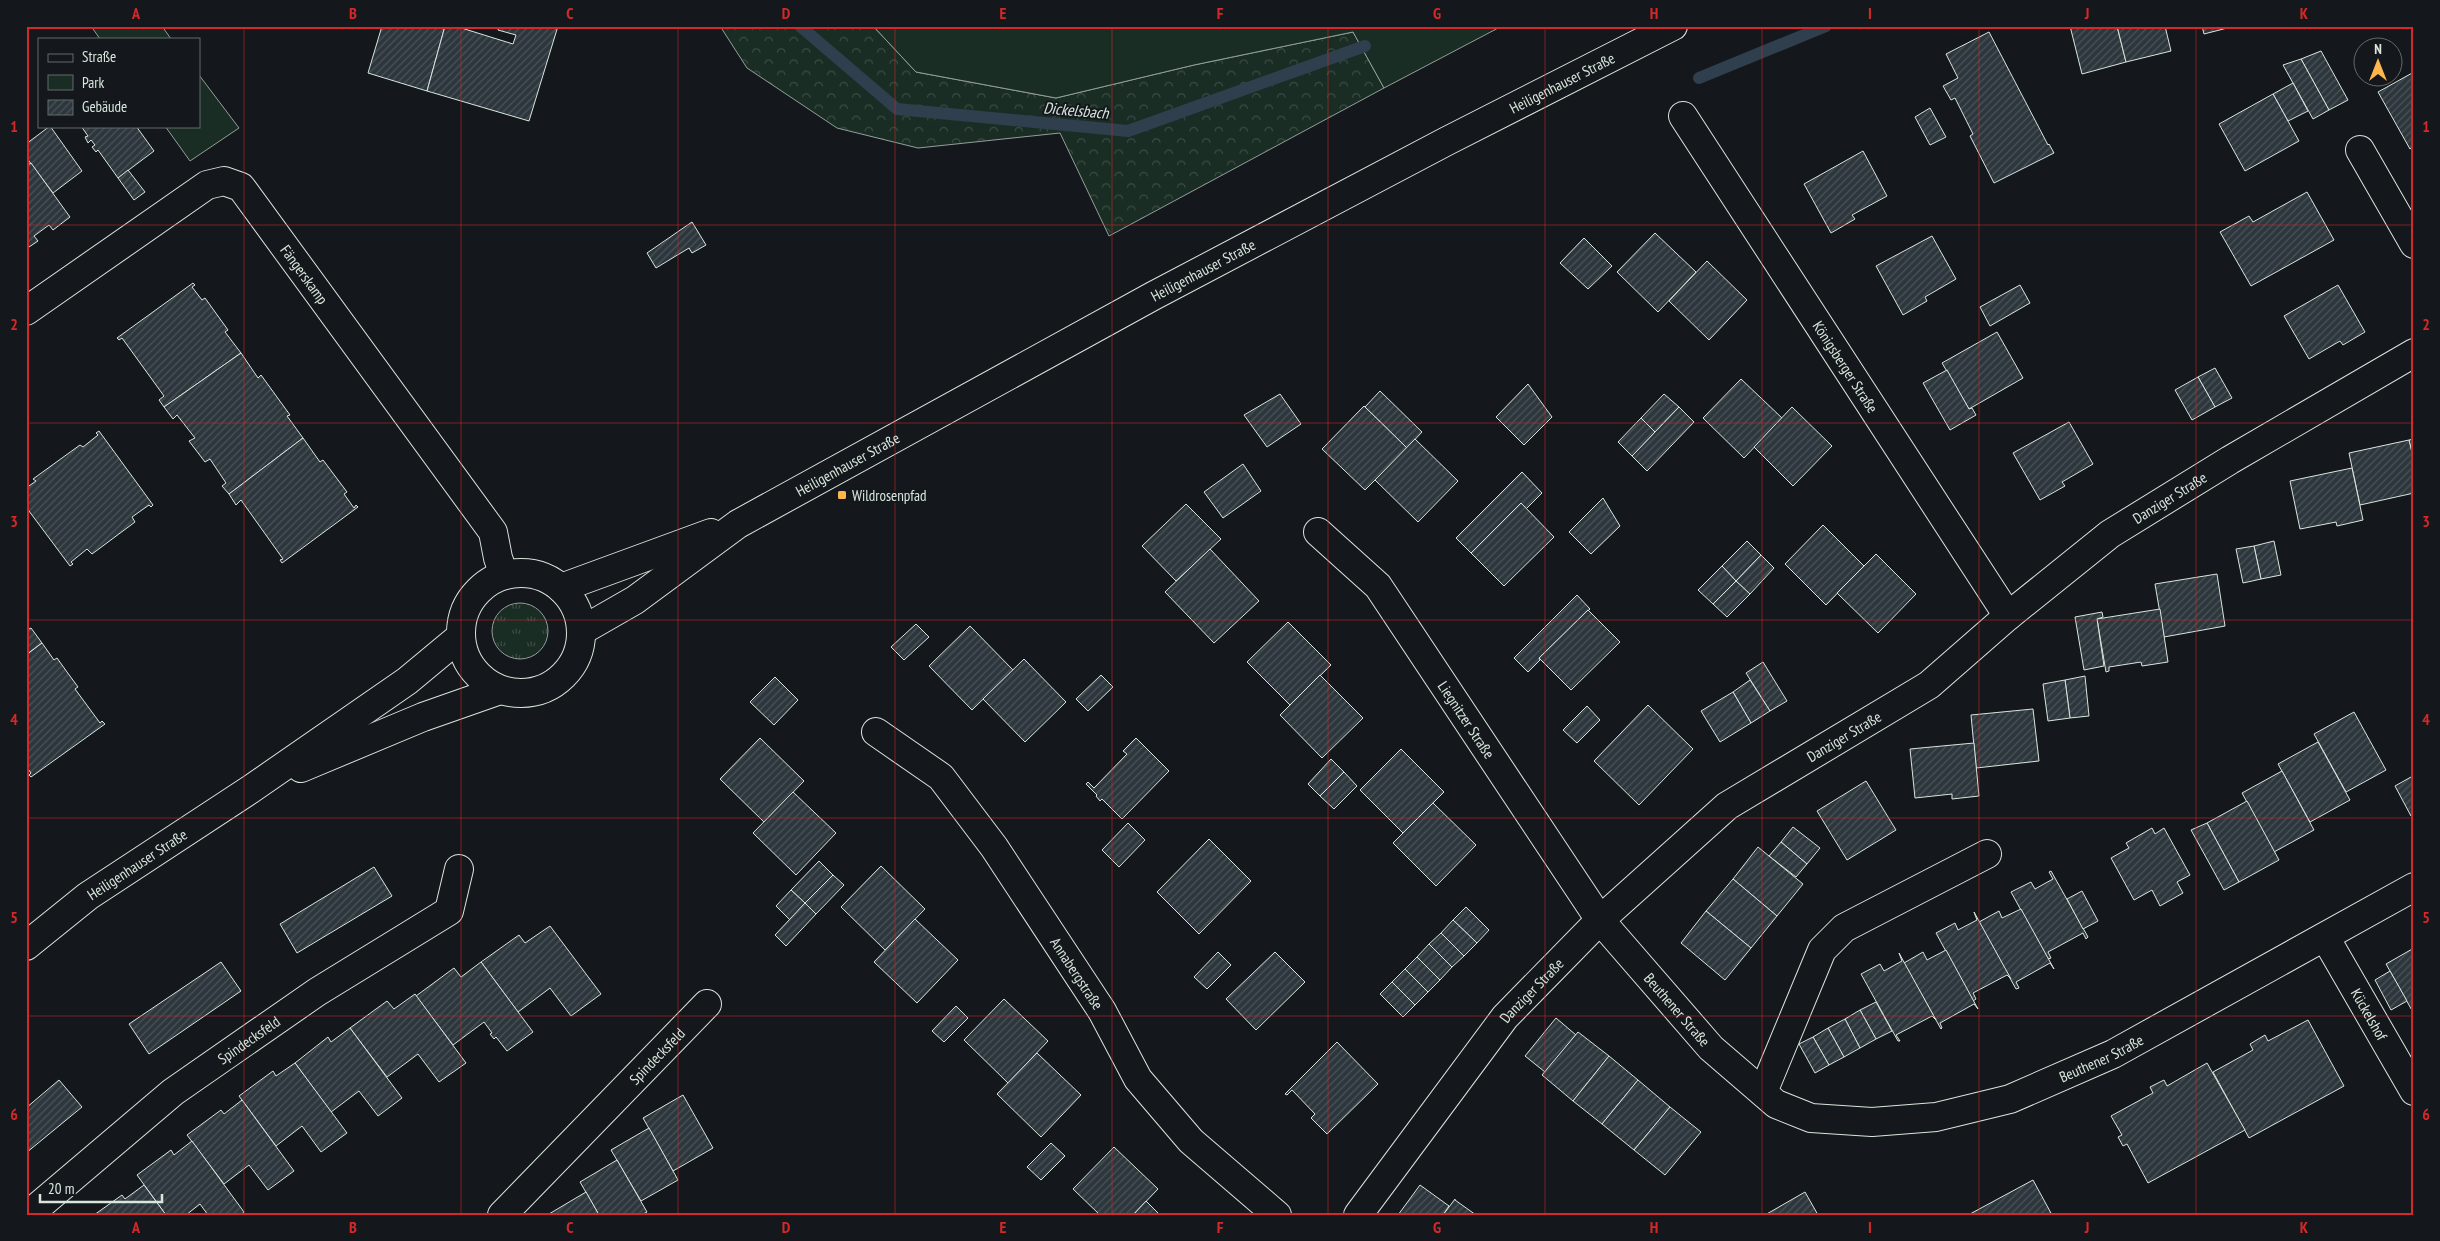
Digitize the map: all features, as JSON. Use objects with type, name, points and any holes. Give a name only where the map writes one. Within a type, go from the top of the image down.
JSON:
[{"type":"street","name":"Heiligenhauser Straße","points":[[581,631],[635,600],[738,524],[1153,296],[1447,141],[1673,26]]},
{"type":"street","name":"Königsberger Straße","points":[[1683,116],[2008,616]]},
{"type":"street","points":[[2360,150],[2414,244]]},
{"type":"street","name":"Fängerskamp","points":[[26,312],[207,185],[224,181],[240,187],[493,532],[498,558],[504,575]]},
{"type":"street","name":"Danziger Straße","points":[[1358,1215],[1505,1017],[1600,920],[1727,806],[1930,685],[2008,616],[2110,534],[2230,460],[2414,353]]},
{"type":"street","name":"Heiligenhauser Straße","points":[[561,588],[738,524]]},
{"type":"street","name":"Liegnitzer Straße","points":[[1318,532],[1378,586],[1600,920]]},
{"type":"street","points":[[524,573],[544,577],[561,588],[576,607],[581,631],[577,654],[565,674],[546,688],[523,694],[500,690],[480,678],[466,660],[460,636],[462,616],[471,598],[486,584],[504,575],[524,573]]},
{"type":"street","name":"Heiligenhauser Straße","points":[[26,946],[88,896],[251,789],[407,681],[460,636]]},
{"type":"street","name":"Heiligenhauser Straße","points":[[251,789],[423,717],[500,690]]},
{"type":"street","name":"Annabergstraße","points":[[876,732],[941,777],[994,848],[1097,1003],[1138,1079],[1191,1142],[1276,1215]]},
{"type":"street","points":[[1763,1092],[1822,950],[1844,928],[1988,854]]},
{"type":"street","name":"Spindecksfeld","points":[[28,1215],[173,1092],[317,992],[449,912],[459,869]]},
{"type":"street","name":"Beuthener Straße","points":[[1600,920],[1711,1048],[1776,1104],[1811,1118],[1872,1122],[1936,1117],[2010,1099],[2113,1054],[2414,887]]},
{"type":"street","name":"Kückelshof","points":[[2325,937],[2414,1091]]},
{"type":"street","name":"Spindecksfeld","points":[[502,1215],[707,1004]]},
{"type":"green space","points":[[91,26],[162,26],[170,38],[99,38]]},
{"type":"green space","points":[[720,26],[873,26],[916,72],[1056,98],[1194,65],[1353,32],[1384,88],[1109,236],[1060,133],[918,148],[837,128],[747,68]]},
{"type":"green space","points":[[873,26],[1502,26],[1384,88],[1353,32],[1194,65],[1056,98],[916,72]]},
{"type":"green space","points":[[200,76],[239,128],[190,161],[166,128],[200,128]]},
{"type":"green space","points":[[520,603],[531,605],[540,611],[546,620],[548,631],[546,642],[540,651],[531,657],[520,659],[509,657],[500,651],[494,642],[492,631],[494,620],[500,611],[509,605]]},
{"type":"building","points":[[382,26],[445,26],[427,91],[368,73]]},
{"type":"building","points":[[445,26],[455,26],[513,44],[516,35],[498,30],[499,26],[558,26],[529,121],[427,91]]},
{"type":"building","points":[[2070,26],[2117,26],[2126,62],[2082,74]]},
{"type":"building","points":[[2117,26],[2165,26],[2171,51],[2126,62]]},
{"type":"building","points":[[2202,26],[2235,26],[2204,34]]},
{"type":"building","points":[[1989,32],[2054,153],[1994,183],[1970,136],[1973,134],[1955,98],[1951,100],[1943,86],[1958,78],[1946,54]]},
{"type":"building","points":[[2321,51],[2348,100],[2329,110],[2301,59]]},
{"type":"building","points":[[2301,59],[2329,110],[2313,119],[2283,65]]},
{"type":"building","points":[[2414,72],[2414,146],[2410,149],[2378,92],[2385,88],[2402,88],[2402,79]]},
{"type":"building","points":[[2293,83],[2308,111],[2288,121],[2273,94]]},
{"type":"building","points":[[2273,94],[2299,141],[2245,171],[2219,124]]},
{"type":"building","points":[[1930,108],[1946,137],[1930,145],[1915,117]]},
{"type":"building","points":[[47,128],[51,128],[82,171],[53,193],[26,157],[26,144]]},
{"type":"building","points":[[82,128],[137,128],[154,151],[118,178],[98,150],[96,152],[92,147],[95,145],[91,140],[88,143],[85,137],[88,136]]},
{"type":"building","points":[[1863,151],[1887,196],[1852,215],[1855,219],[1831,233],[1804,184]]},
{"type":"building","points":[[31,163],[70,217],[53,230],[49,225],[34,236],[38,241],[26,249],[26,166]]},
{"type":"building","points":[[128,170],[145,192],[134,200],[118,178]]},
{"type":"building","points":[[2307,192],[2334,240],[2251,286],[2220,232],[2249,216],[2253,222]]},
{"type":"building","points":[[692,222],[706,245],[692,253],[689,248],[656,268],[647,253]]},
{"type":"building","points":[[1655,233],[1696,272],[1658,312],[1617,272]]},
{"type":"building","points":[[1932,236],[1956,279],[1925,297],[1927,301],[1903,315],[1876,266]]},
{"type":"building","points":[[1584,238],[1612,266],[1588,289],[1560,263]]},
{"type":"building","points":[[1707,261],[1747,300],[1709,340],[1669,301]]},
{"type":"building","points":[[193,283],[195,285],[192,287],[202,300],[205,298],[228,330],[225,332],[241,353],[164,407],[159,400],[164,396],[122,338],[119,340],[117,338]]},
{"type":"building","points":[[2020,285],[2030,303],[1990,326],[1980,307]]},
{"type":"building","points":[[2338,285],[2365,332],[2343,345],[2340,341],[2309,359],[2284,316]]},
{"type":"building","points":[[1997,332],[2023,378],[1969,409],[1942,363]]},
{"type":"building","points":[[241,353],[258,378],[261,375],[290,415],[287,416],[303,438],[229,494],[222,486],[226,483],[210,459],[205,462],[189,441],[195,438],[177,415],[173,419],[164,407]]},
{"type":"building","points":[[2215,368],[2232,398],[2215,407],[2198,377]]},
{"type":"building","points":[[1947,370],[1969,409],[1972,408],[1976,415],[1950,430],[1923,383]]},
{"type":"building","points":[[2198,377],[2215,407],[2192,420],[2175,390]]},
{"type":"building","points":[[1741,379],[1782,418],[1744,458],[1703,418]]},
{"type":"building","points":[[1528,384],[1552,417],[1524,445],[1496,417]]},
{"type":"building","points":[[1380,391],[1422,432],[1407,448],[1365,407]]},
{"type":"building","points":[[1280,394],[1301,424],[1267,447],[1244,415]]},
{"type":"building","points":[[1664,394],[1679,407],[1655,432],[1641,418]]},
{"type":"building","points":[[1364,406],[1407,448],[1365,490],[1322,449]]},
{"type":"building","points":[[1679,407],[1694,422],[1647,471],[1632,456]]},
{"type":"building","points":[[1792,407],[1832,446],[1793,486],[1754,447]]},
{"type":"building","points":[[1641,418],[1655,432],[1632,456],[1618,442]]},
{"type":"building","points":[[2069,422],[2093,464],[2062,482],[2065,486],[2040,500],[2013,453]]},
{"type":"building","points":[[99,431],[153,505],[151,507],[149,505],[132,517],[135,522],[92,554],[87,549],[71,562],[73,564],[70,566],[26,507],[26,488],[36,481],[33,479],[80,445],[83,447],[98,435],[96,433]]},
{"type":"building","points":[[303,438],[320,462],[323,460],[347,492],[344,494],[354,508],[356,505],[358,507],[282,563],[280,560],[283,559],[241,500],[236,505],[229,494]]},
{"type":"building","points":[[1415,439],[1458,481],[1418,522],[1375,480]]},
{"type":"building","points":[[2414,439],[2414,462],[2409,440]]},
{"type":"building","points":[[2409,440],[2414,462],[2414,493],[2360,505],[2349,453]]},
{"type":"building","points":[[1243,464],[1261,491],[1223,518],[1204,492]]},
{"type":"building","points":[[2352,468],[2363,520],[2337,526],[2336,522],[2300,529],[2290,481]]},
{"type":"building","points":[[1522,472],[1542,493],[1526,509],[1521,503],[1471,553],[1456,538]]},
{"type":"building","points":[[1603,498],[1620,526],[1591,554],[1569,532]]},
{"type":"building","points":[[1521,503],[1554,537],[1504,586],[1471,553]]},
{"type":"building","points":[[1186,504],[1221,539],[1176,581],[1142,546]]},
{"type":"building","points":[[1823,525],[1864,566],[1826,605],[1785,564]]},
{"type":"building","points":[[1747,541],[1761,555],[1736,581],[1722,566]]},
{"type":"building","points":[[2274,541],[2281,575],[2261,579],[2254,546]]},
{"type":"building","points":[[2254,546],[2261,579],[2243,583],[2236,549]]},
{"type":"building","points":[[1210,549],[1259,601],[1214,643],[1165,592]]},
{"type":"building","points":[[1876,554],[1916,594],[1878,633],[1837,593]]},
{"type":"building","points":[[1761,555],[1774,568],[1750,594],[1736,581]]},
{"type":"building","points":[[1722,566],[1736,581],[1713,604],[1698,590]]},
{"type":"building","points":[[2217,574],[2225,626],[2164,637],[2155,584]]},
{"type":"building","points":[[1736,581],[1750,594],[1727,617],[1713,604]]},
{"type":"building","points":[[1577,595],[1590,609],[1539,658],[1540,660],[1528,672],[1514,658]]},
{"type":"building","points":[[2160,609],[2168,662],[2142,666],[2141,662],[2109,667],[2109,671],[2106,672],[2097,619]]},
{"type":"building","points":[[1588,610],[1620,642],[1571,690],[1539,658]]},
{"type":"building","points":[[2102,612],[2103,617],[2097,619],[2104,666],[2084,670],[2075,617]]},
{"type":"building","points":[[1288,622],[1331,665],[1290,705],[1247,662]]},
{"type":"building","points":[[916,624],[929,637],[904,660],[891,647]]},
{"type":"building","points":[[26,626],[29,629],[31,628],[42,643],[26,655]]},
{"type":"building","points":[[970,626],[1013,670],[972,710],[929,666]]},
{"type":"building","points":[[42,643],[54,660],[57,658],[78,687],[75,689],[100,723],[102,721],[105,724],[31,777],[29,775],[31,773],[26,766],[26,655]]},
{"type":"building","points":[[1024,659],[1066,702],[1025,742],[983,699]]},
{"type":"building","points":[[1763,662],[1787,701],[1770,711],[1746,673]]},
{"type":"building","points":[[1101,675],[1113,687],[1088,711],[1076,699]]},
{"type":"building","points":[[1320,675],[1363,718],[1322,758],[1280,715]]},
{"type":"building","points":[[2085,676],[2089,716],[2070,718],[2065,680]]},
{"type":"building","points":[[775,677],[798,700],[774,725],[750,702]]},
{"type":"building","points":[[1750,680],[1770,711],[1751,723],[1733,692]]},
{"type":"building","points":[[2065,680],[2070,718],[2048,721],[2043,684]]},
{"type":"building","points":[[1733,692],[1751,723],[1720,742],[1701,711]]},
{"type":"building","points":[[1648,705],[1693,749],[1639,805],[1594,761]]},
{"type":"building","points":[[1587,706],[1600,720],[1577,743],[1563,730]]},
{"type":"building","points":[[2033,709],[2039,761],[1976,768],[1971,715]]},
{"type":"building","points":[[2354,712],[2386,770],[2346,792],[2314,734]]},
{"type":"building","points":[[760,738],[804,781],[764,822],[720,779]]},
{"type":"building","points":[[1136,738],[1169,771],[1122,819],[1102,799],[1100,801],[1086,784],[1088,782],[1094,788],[1127,754],[1123,751]]},
{"type":"building","points":[[2318,742],[2350,800],[2310,822],[2278,764]]},
{"type":"building","points":[[1974,743],[1979,796],[1952,799],[1952,794],[1915,798],[1910,749]]},
{"type":"building","points":[[1401,749],[1444,792],[1403,833],[1360,790]]},
{"type":"building","points":[[1331,759],[1344,772],[1320,796],[1308,784]]},
{"type":"building","points":[[2282,771],[2314,830],[2274,852],[2242,793]]},
{"type":"building","points":[[1344,772],[1357,786],[1334,809],[1320,796]]},
{"type":"building","points":[[2411,777],[2414,782],[2414,815],[2411,816],[2395,786]]},
{"type":"building","points":[[1866,781],[1896,830],[1847,860],[1817,811]]},
{"type":"building","points":[[793,792],[836,833],[796,875],[753,833]]},
{"type":"building","points":[[2247,801],[2279,860],[2239,882],[2207,823]]},
{"type":"building","points":[[1433,803],[1476,845],[1436,886],[1393,843]]},
{"type":"building","points":[[1128,823],[1145,840],[1119,867],[1102,850]]},
{"type":"building","points":[[2207,823],[2239,882],[2224,890],[2191,830]]},
{"type":"building","points":[[1793,827],[1820,848],[1807,864],[1781,842]]},
{"type":"building","points":[[2152,828],[2155,834],[2164,828],[2190,875],[2177,882],[2183,893],[2160,906],[2152,890],[2134,900],[2111,858],[2129,848],[2126,843]]},
{"type":"building","points":[[1209,839],[1251,881],[1199,934],[1157,892]]},
{"type":"building","points":[[1781,842],[1807,864],[1796,877],[1769,856]]},
{"type":"building","points":[[1758,847],[1803,884],[1777,916],[1733,879]]},
{"type":"building","points":[[819,861],[833,875],[805,903],[791,890]]},
{"type":"building","points":[[881,866],[925,909],[885,950],[841,907]]},
{"type":"building","points":[[374,867],[392,896],[297,953],[280,924]]},
{"type":"building","points":[[2051,871],[2088,937],[2086,939],[2083,933],[2048,952],[2051,958],[2048,959],[2011,892],[2031,882],[2035,889],[2053,879],[2049,872]]},
{"type":"building","points":[[833,875],[844,885],[816,914],[805,903]]},
{"type":"building","points":[[1733,879],[1777,916],[1751,948],[1706,911]]},
{"type":"building","points":[[791,890],[805,903],[790,920],[776,906]]},
{"type":"building","points":[[2082,891],[2098,921],[2083,929],[2067,899]]},
{"type":"building","points":[[805,903],[816,914],[786,946],[775,935]]},
{"type":"building","points":[[1466,907],[1489,930],[1477,943],[1453,920]]},
{"type":"building","points":[[2021,909],[2054,969],[2050,963],[2016,982],[2019,988],[2016,989],[1979,922],[1999,911],[2002,918]]},
{"type":"building","points":[[1706,911],[1751,948],[1725,980],[1681,943]]},
{"type":"building","points":[[1974,912],[2011,979],[2007,975],[1973,993],[1976,999],[1973,1001],[1936,933],[1955,923],[1958,930],[1977,920]]},
{"type":"building","points":[[915,919],[958,960],[917,1003],[874,962]]},
{"type":"building","points":[[1453,920],[1477,943],[1464,956],[1441,933]]},
{"type":"building","points":[[550,926],[601,994],[571,1016],[550,988],[518,1012],[481,962],[519,935],[525,943]]},
{"type":"building","points":[[1441,933],[1464,956],[1452,967],[1429,944]]},
{"type":"building","points":[[1429,944],[1452,967],[1440,980],[1417,957]]},
{"type":"building","points":[[2414,948],[2414,1014],[2386,964]]},
{"type":"building","points":[[1946,950],[1978,1009],[1974,1004],[1940,1023],[1941,1029],[1904,963],[1923,952],[1927,960]]},
{"type":"building","points":[[1218,952],[1231,965],[1207,989],[1194,977]]},
{"type":"building","points":[[1275,952],[1305,982],[1256,1030],[1226,999]]},
{"type":"building","points":[[1899,953],[1936,1020],[1932,1016],[1896,1035],[1900,1041],[1898,1041],[1861,974],[1880,964],[1884,971],[1902,961]]},
{"type":"building","points":[[1417,957],[1440,980],[1428,992],[1405,969]]},
{"type":"building","points":[[221,962],[241,991],[149,1054],[129,1024]]},
{"type":"building","points":[[481,962],[533,1032],[507,1051],[496,1037],[494,1039],[490,1034],[492,1033],[484,1022],[453,1045],[416,996],[454,968],[461,977]]},
{"type":"building","points":[[1405,969],[1428,992],[1415,1005],[1392,982]]},
{"type":"building","points":[[2390,971],[2407,1001],[2391,1010],[2375,980]]},
{"type":"building","points":[[1392,982],[1415,1005],[1403,1017],[1380,994]]},
{"type":"building","points":[[415,994],[466,1063],[439,1082],[418,1054],[387,1077],[350,1028],[387,1001],[394,1009]]},
{"type":"building","points":[[1004,999],[1048,1041],[1008,1083],[964,1040]]},
{"type":"building","points":[[1876,1002],[1892,1031],[1876,1039],[1860,1010]]},
{"type":"building","points":[[956,1006],[968,1018],[944,1042],[932,1031]]},
{"type":"building","points":[[1860,1010],[1876,1039],[1860,1048],[1845,1019]]},
{"type":"building","points":[[1556,1018],[1576,1035],[1545,1072],[1525,1056]]},
{"type":"building","points":[[1845,1019],[1860,1048],[1844,1057],[1828,1028]]},
{"type":"building","points":[[2308,1020],[2344,1086],[2249,1138],[2213,1072],[2253,1050],[2250,1044],[2265,1035],[2268,1041]]},
{"type":"building","points":[[350,1028],[402,1098],[378,1116],[359,1091],[331,1112],[295,1063],[328,1037],[331,1042]]},
{"type":"building","points":[[1828,1028],[1844,1057],[1829,1065],[1813,1037]]},
{"type":"building","points":[[1578,1032],[1609,1056],[1573,1101],[1542,1075]]},
{"type":"building","points":[[1813,1037],[1829,1065],[1815,1073],[1799,1044]]},
{"type":"building","points":[[1337,1042],[1378,1084],[1327,1134],[1311,1118],[1315,1114],[1292,1090],[1287,1095],[1285,1094]]},
{"type":"building","points":[[1037,1053],[1081,1095],[1041,1137],[997,1094]]},
{"type":"building","points":[[1609,1056],[1638,1080],[1602,1124],[1573,1101]]},
{"type":"building","points":[[295,1063],[347,1133],[321,1152],[302,1126],[276,1146],[239,1096],[273,1071],[276,1076]]},
{"type":"building","points":[[2207,1063],[2245,1130],[2148,1183],[2127,1144],[2123,1146],[2118,1137],[2122,1135],[2111,1116],[2153,1093],[2150,1087],[2164,1080],[2167,1086]]},
{"type":"building","points":[[59,1080],[82,1107],[26,1153],[26,1108]]},
{"type":"building","points":[[1638,1080],[1670,1107],[1634,1150],[1602,1124]]},
{"type":"building","points":[[683,1095],[713,1148],[673,1171],[643,1118]]},
{"type":"building","points":[[242,1100],[294,1171],[268,1190],[249,1165],[224,1184],[187,1135],[221,1110],[224,1114]]},
{"type":"building","points":[[1670,1107],[1701,1132],[1665,1175],[1634,1150]]},
{"type":"building","points":[[649,1128],[678,1180],[641,1201],[611,1150]]},
{"type":"building","points":[[192,1141],[244,1212],[241,1215],[208,1215],[200,1204],[186,1215],[166,1215],[137,1175],[171,1150],[174,1155]]},
{"type":"building","points":[[1051,1143],[1065,1156],[1041,1180],[1027,1167]]},
{"type":"building","points":[[1114,1147],[1158,1189],[1133,1215],[1100,1215],[1073,1189]]},
{"type":"building","points":[[617,1160],[647,1212],[641,1215],[599,1215],[580,1182]]},
{"type":"building","points":[[2033,1180],[2052,1215],[1970,1215],[1970,1214]]},
{"type":"building","points":[[144,1185],[166,1215],[94,1215],[122,1195],[125,1199]]},
{"type":"building","points":[[1420,1185],[1449,1206],[1443,1215],[1398,1215]]},
{"type":"building","points":[[586,1192],[599,1215],[549,1214]]},
{"type":"building","points":[[1805,1192],[1818,1215],[1765,1215]]},
{"type":"building","points":[[1455,1200],[1476,1215],[1443,1215]]},
{"type":"building","points":[[1146,1201],[1160,1215],[1133,1215]]},
{"type":"waterway","name":"Dickelsbach","points":[[800,26],[897,109],[1128,131],[1365,46]]},
{"type":"waterway","name":"Dickelsbach","points":[[1699,78],[1826,26]]},
{"type":"place","name":"Wildrosenpfad","points":[[842,495]]}]
